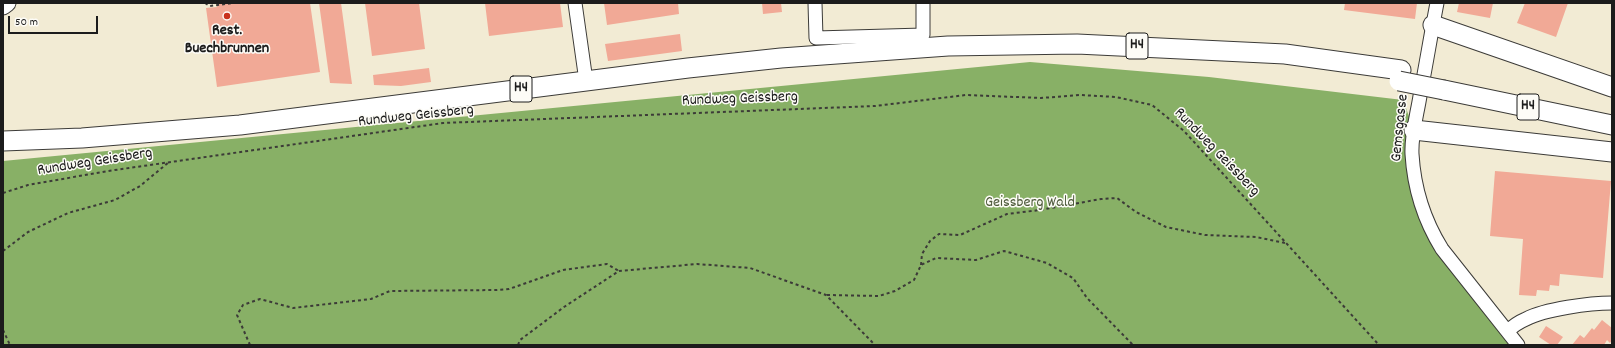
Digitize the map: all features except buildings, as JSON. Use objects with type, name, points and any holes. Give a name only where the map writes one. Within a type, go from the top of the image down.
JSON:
[{"type":"highway","points":[[1433,25],[1612,87]]},
{"type":"highway","name":"H4","points":[[3,141],[82,138],[232,126],[781,58],[948,46],[1077,44],[1284,54],[1612,114]]},
{"type":"highway","name":"H4","points":[[1445,84],[1612,125]]},
{"type":"highway","points":[[1414,130],[1612,152]]},
{"type":"main road","points":[[3,6],[6,3]]},
{"type":"street","points":[[575,3],[586,81]]},
{"type":"street","points":[[815,3],[816,38],[923,35],[923,3]]},
{"type":"street","name":"Gemsgasse","points":[[1437,3],[1414,130],[1412,152],[1413,173],[1417,193],[1433,234],[1442,249],[1518,345]]},
{"type":"street","points":[[1508,331],[1526,318],[1554,310],[1597,303],[1612,303]]},
{"type":"path","points":[[205,3],[210,6],[233,3]]},
{"type":"path","name":"Rundweg Geissberg","points":[[3,193],[28,185],[108,171],[443,123],[875,106],[966,95],[1041,98],[1080,94],[1116,98],[1152,105],[1184,131],[1379,345]]},
{"type":"path","points":[[3,251],[28,232],[68,213],[115,200],[140,186],[169,162]]},
{"type":"path","points":[[518,345],[520,340],[558,312],[619,271],[697,264],[750,268],[826,294],[879,296],[895,291],[914,280],[921,265],[922,254],[930,241],[939,234],[960,235],[1007,214],[1040,210],[1101,199],[1117,198],[1136,212],[1166,227],[1205,235],[1256,237],[1286,243]]},
{"type":"path","points":[[921,265],[936,258],[976,260],[1004,250],[1047,263],[1073,278],[1087,298],[1132,345]]},
{"type":"path","points":[[250,345],[237,315],[243,305],[260,299],[293,308],[370,299],[390,291],[509,289],[563,270],[607,264],[619,271]]},
{"type":"path","points":[[826,294],[876,345]]},
{"type":"path","points":[[3,330],[10,345]]},
{"type":"green space","name":"Geissberg Wald","points":[[1030,62],[1209,77],[1403,100],[1414,130],[1425,215],[1518,345],[3,345],[3,161]]},
{"type":"place","name":"Rest. Buechbrunnen","points":[[227,16]]}]
